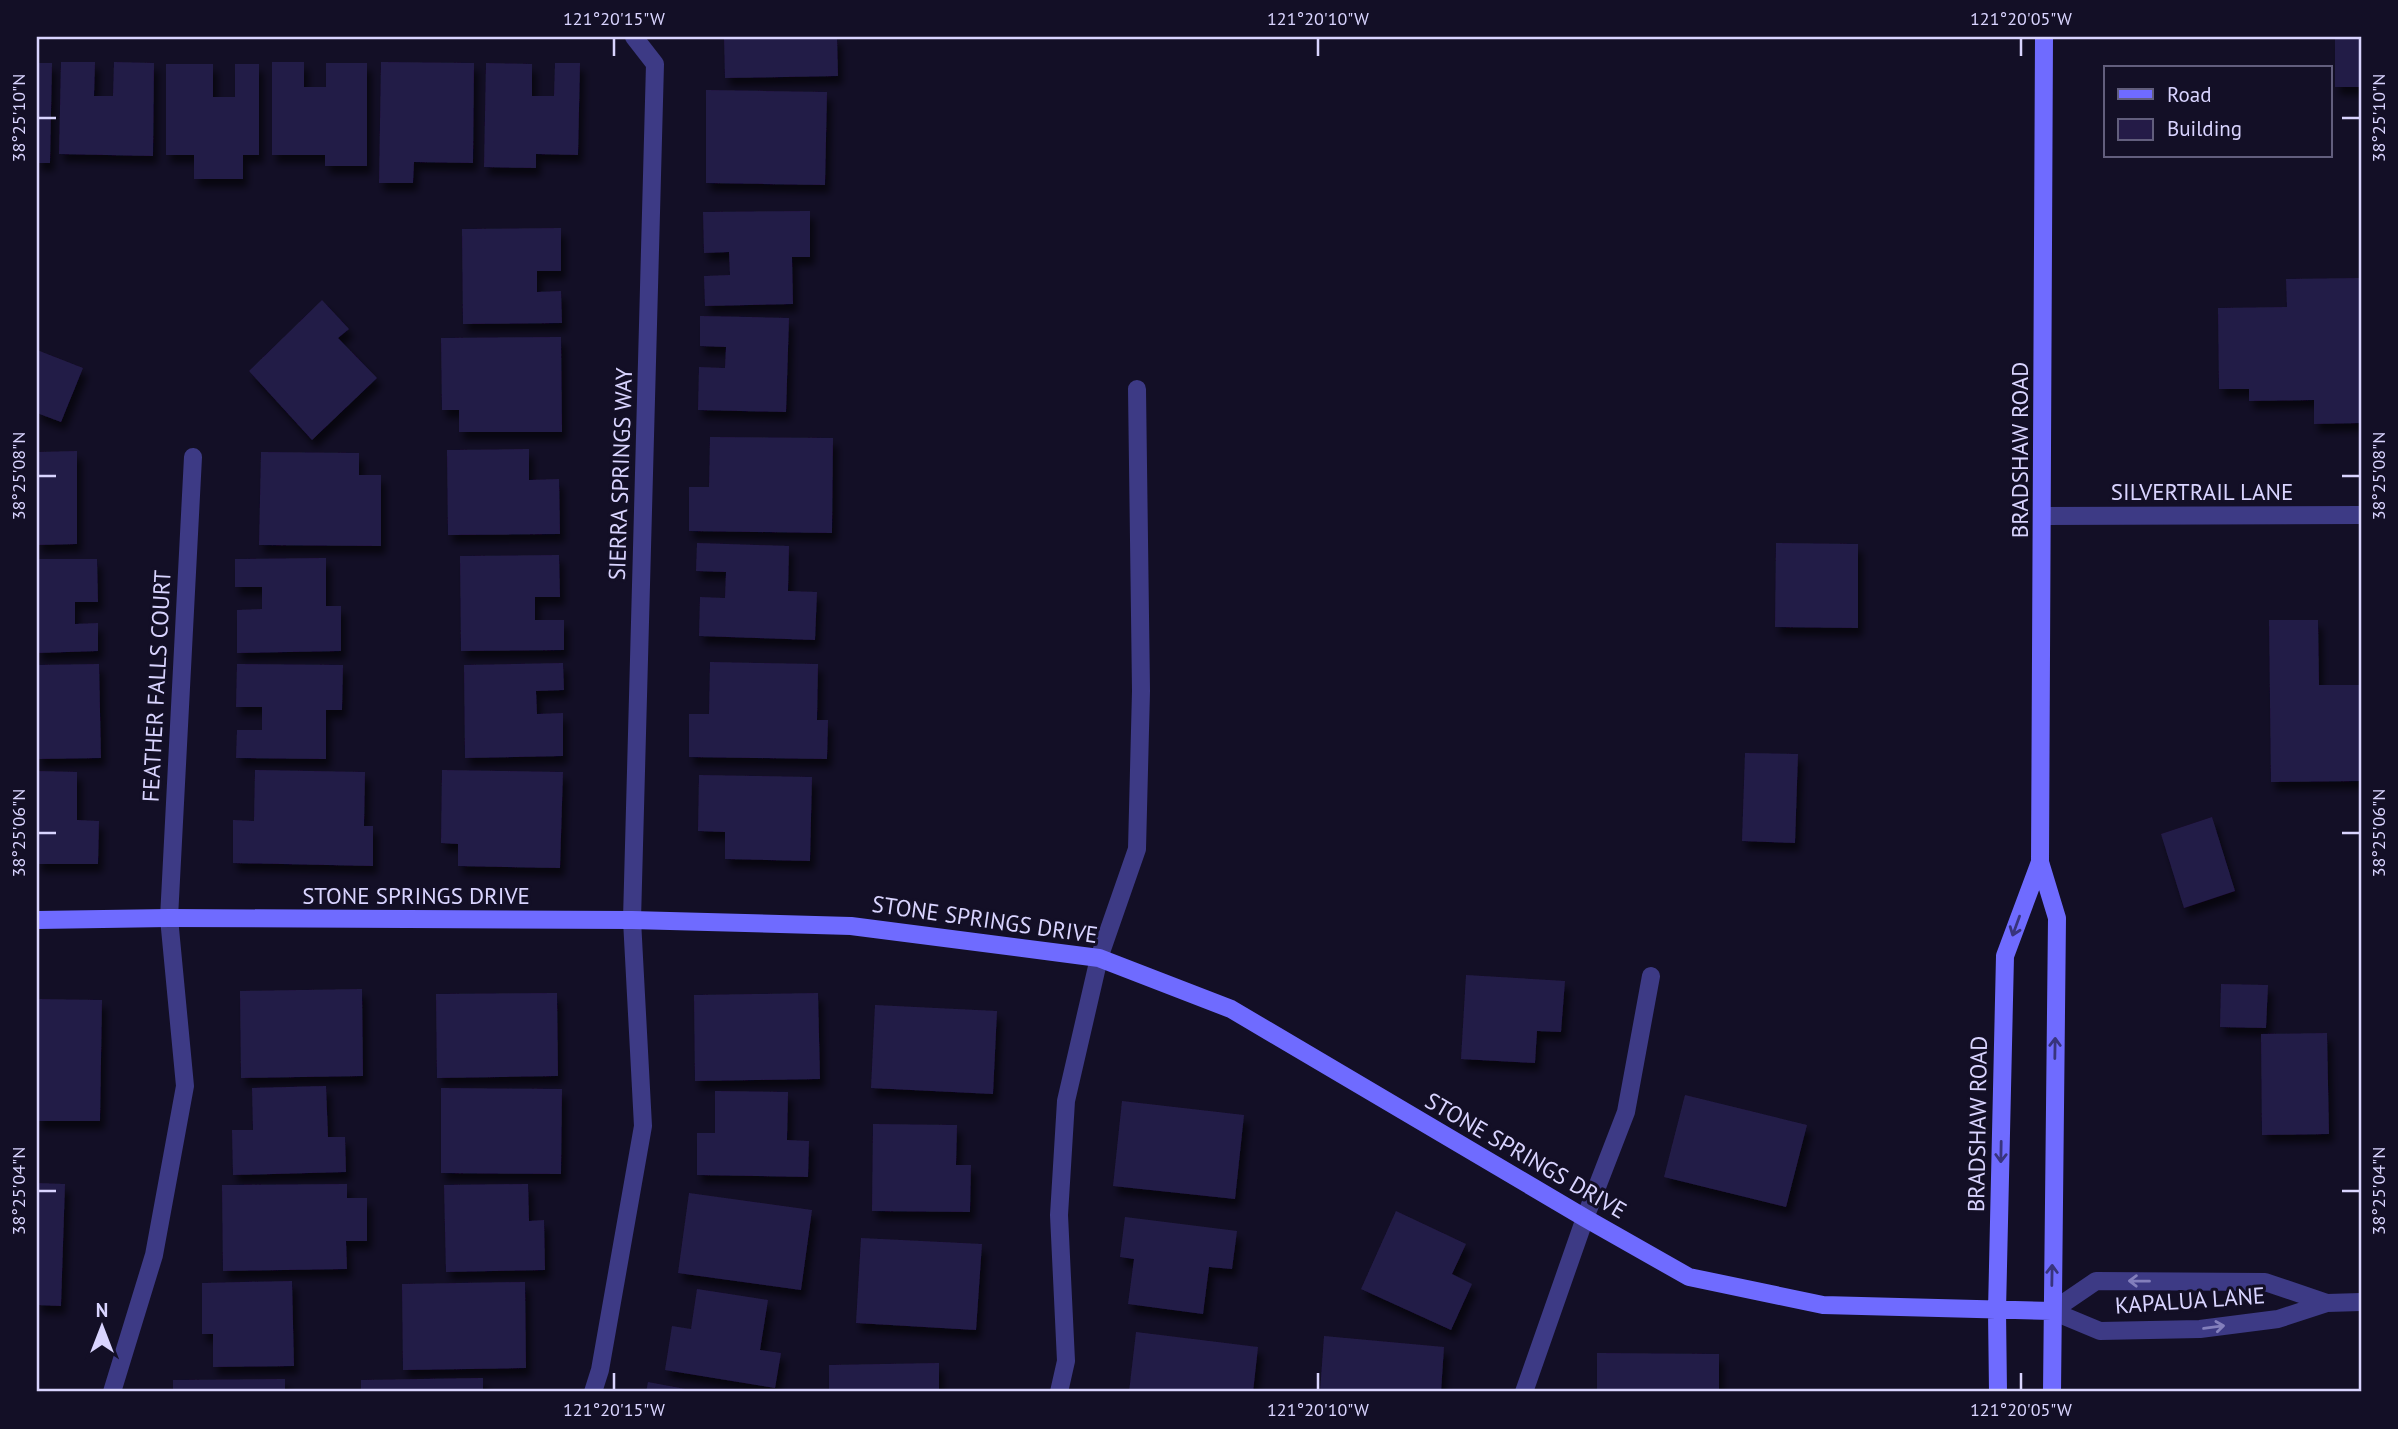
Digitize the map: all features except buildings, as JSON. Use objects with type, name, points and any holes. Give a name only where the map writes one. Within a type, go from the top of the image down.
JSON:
[{"type":"street","name":"SIERRA SPRINGS WAY","points":[[593,1392],[600,1370],[643,1126],[632,920],[655,64],[634,37]]},
{"type":"street","name":"BRADSHAW ROAD","points":[[2044,37],[2040,862],[2057,918],[2052,1392]]},
{"type":"street","points":[[1059,1392],[1066,1361],[1059,1215],[1066,1101],[1098,958],[1137,849],[1141,691],[1137,389]]},
{"type":"street","name":"FEATHER FALLS COURT","points":[[112,1392],[154,1255],[185,1086],[169,918],[193,457]]},
{"type":"street","name":"SILVERTRAIL LANE","points":[[2043,516],[2361,515]]},
{"type":"street","name":"BRADSHAW ROAD","points":[[1998,1392],[1997,1311],[2005,957],[2040,862]]},
{"type":"street","name":"STONE SPRINGS DRIVE","points":[[37,920],[632,920],[851,926],[1098,958],[1231,1009],[1585,1219],[1689,1277],[1823,1305],[2052,1311]]},
{"type":"street","points":[[1524,1392],[1626,1112],[1651,976]]},
{"type":"street","name":"KAPALUA LANE","points":[[2052,1311],[2096,1281],[2266,1282],[2327,1303]]},
{"type":"street","name":"KAPALUA LANE","points":[[2052,1311],[2100,1331],[2200,1329],[2278,1319],[2327,1303],[2361,1302]]}]
